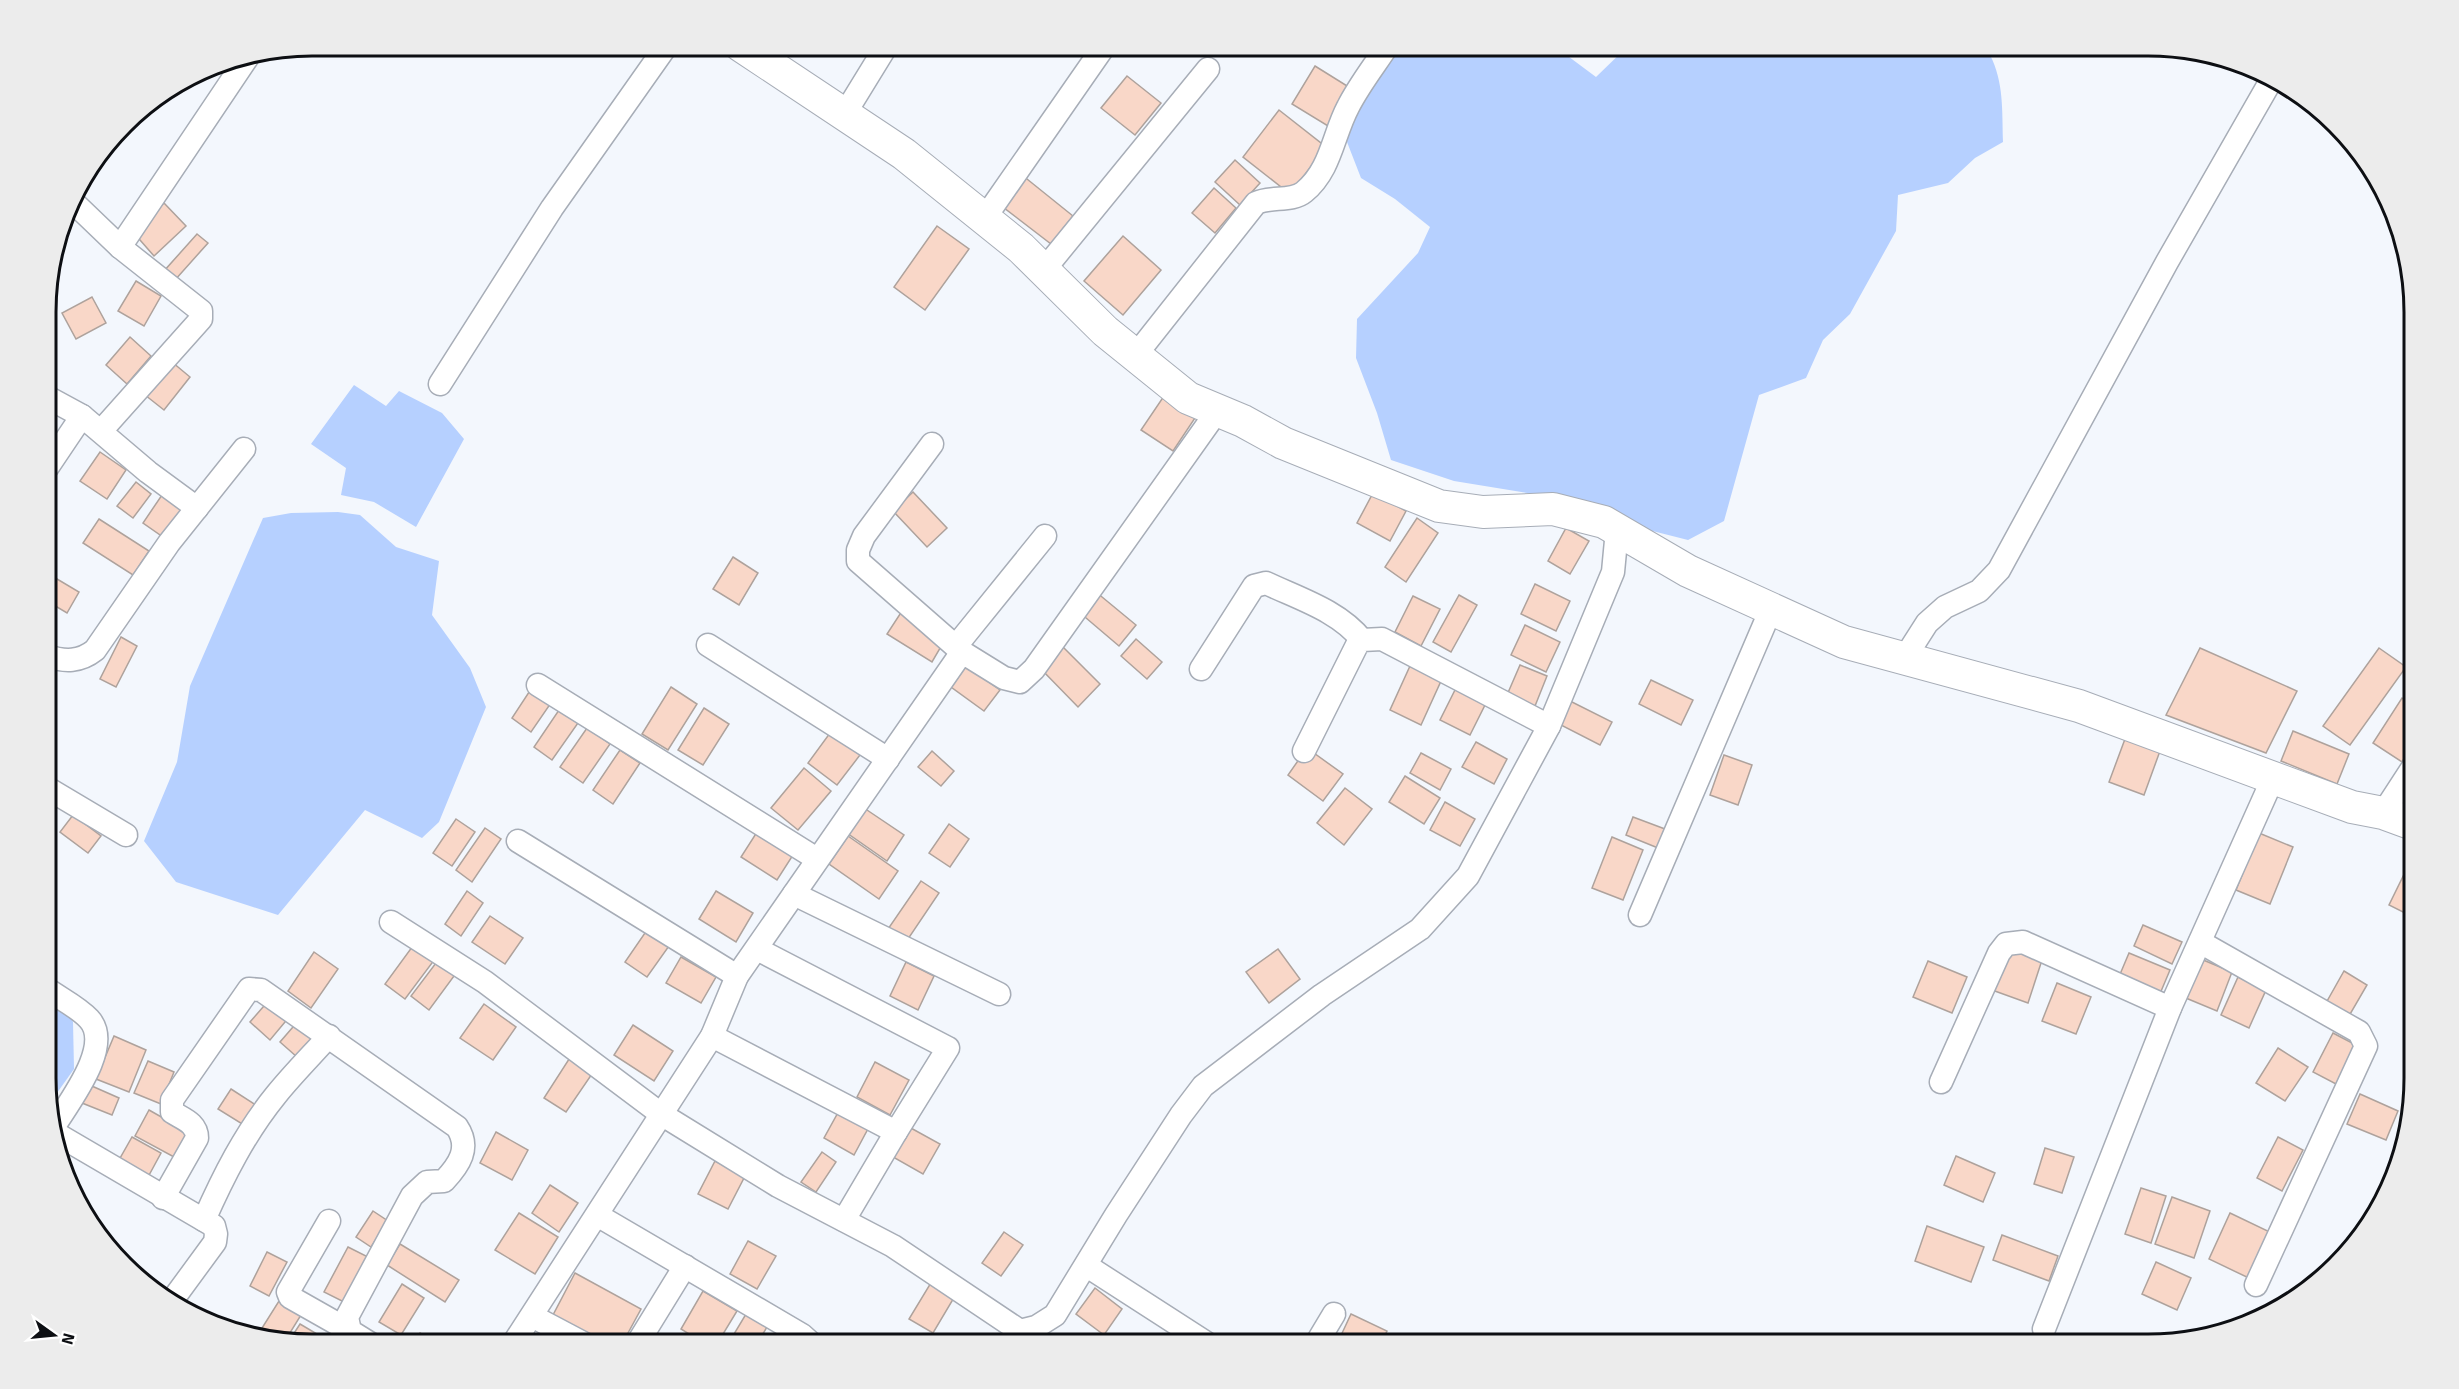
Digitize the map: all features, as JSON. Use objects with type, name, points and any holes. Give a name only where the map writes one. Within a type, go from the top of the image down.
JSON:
[{"type":"street","points":[[440,384],[552,208],[659,56]]},
{"type":"street","points":[[757,56],[904,154],[1044,271],[1105,332],[1188,398],[1243,421],[1283,443],[1439,506],[1483,512],[1553,509],[1604,522],[1688,571],[1844,642],[2079,706],[2274,776],[2352,807],[2383,813],[2404,820]]},
{"type":"street","points":[[844,114],[880,56]]},
{"type":"street","points":[[984,219],[1097,56]]},
{"type":"street","points":[[1135,356],[1256,203],[1267,198],[1294,197],[1304,192],[1313,182],[1330,158],[1349,105],[1381,56]]},
{"type":"street","points":[[120,246],[242,65]]},
{"type":"street","points":[[1044,271],[1208,69]]},
{"type":"street","points":[[1904,659],[1927,623],[1945,607],[1979,591],[1999,570],[2167,262],[2268,86]]},
{"type":"street","points":[[78,207],[120,246],[198,306],[201,319],[101,431]]},
{"type":"street","points":[[56,402],[82,416],[148,472],[197,508]]},
{"type":"street","points":[[932,444],[864,536],[858,550],[858,561],[959,649],[1004,678],[1020,682],[1034,669],[1218,410]]},
{"type":"street","points":[[56,455],[82,416]]},
{"type":"street","points":[[56,658],[71,660],[84,658],[95,650],[169,543],[244,449]]},
{"type":"street","points":[[391,922],[485,982],[661,1114],[778,1186],[893,1246],[1020,1331],[1036,1327],[1054,1315],[1181,1115],[1203,1086],[1322,995],[1420,929],[1468,876],[1549,726],[1613,572],[1617,530]]},
{"type":"street","points":[[520,1334],[712,1036],[737,976],[888,759],[959,649],[1045,536]]},
{"type":"street","points":[[1201,669],[1254,586],[1266,583],[1339,618],[1351,626],[1362,640]]},
{"type":"street","points":[[1640,915],[1771,609]]},
{"type":"street","points":[[1304,751],[1357,645],[1362,640],[1382,639],[1549,726]]},
{"type":"street","points":[[708,645],[888,759]]},
{"type":"street","points":[[537,685],[817,859]]},
{"type":"street","points":[[2044,1329],[2170,1008],[2274,776]]},
{"type":"street","points":[[2383,813],[2404,782]]},
{"type":"street","points":[[56,793],[126,835]]},
{"type":"street","points":[[518,841],[737,976]]},
{"type":"street","points":[[794,894],[999,994]]},
{"type":"street","points":[[1941,1082],[1999,953],[2006,944],[2023,942],[2170,1008]]},
{"type":"street","points":[[2200,942],[2359,1032],[2366,1046],[2256,1286]]},
{"type":"street","points":[[757,949],[948,1048],[844,1220]]},
{"type":"street","points":[[164,1198],[197,1138],[194,1125],[172,1112],[172,1100],[249,989],[261,990],[457,1127],[463,1136],[464,1148],[458,1167],[444,1181],[427,1182],[412,1196],[347,1317],[350,1331]]},
{"type":"street","points":[[56,995],[90,1020],[96,1031],[97,1044],[88,1069],[59,1118]]},
{"type":"street","points":[[204,1220],[221,1181],[247,1136],[275,1095],[329,1036]]},
{"type":"street","points":[[712,1036],[896,1132]]},
{"type":"street","points":[[62,1137],[214,1226],[215,1242],[176,1295]]},
{"type":"street","points":[[597,1215],[800,1334]]},
{"type":"street","points":[[329,1221],[288,1292],[290,1297],[355,1334]]},
{"type":"street","points":[[643,1334],[685,1266]]},
{"type":"street","points":[[1087,1266],[1192,1334]]},
{"type":"street","points":[[1322,1334],[1334,1314]]},
{"type":"street","points":[[532,1316],[566,1334]]},
{"type":"water","points":[[1389,56],[1568,56],[1596,77],[1618,56],[1990,56],[2000,86],[2003,142],[1975,158],[1948,183],[1898,195],[1896,231],[1850,314],[1823,340],[1806,378],[1759,395],[1724,521],[1688,540],[1617,522],[1570,500],[1454,481],[1391,460],[1377,413],[1356,358],[1357,319],[1418,253],[1430,227],[1395,199],[1361,178],[1347,142],[1350,114]]},
{"type":"water","points":[[354,385],[386,406],[399,391],[442,413],[464,439],[416,527],[374,502],[341,495],[346,468],[311,444]]},
{"type":"water","points":[[338,512],[360,515],[396,547],[439,561],[432,615],[470,668],[486,707],[439,822],[422,838],[365,810],[278,915],[176,882],[144,841],[177,762],[190,686],[263,518],[291,513]]},
{"type":"water","points":[[56,1002],[68,1009],[73,1022],[74,1069],[56,1094]]},
{"type":"building","points":[[1315,66],[1352,89],[1328,126],[1292,104]]},
{"type":"building","points":[[1127,76],[1161,103],[1135,135],[1101,108]]},
{"type":"building","points":[[1279,110],[1326,147],[1290,194],[1243,157]]},
{"type":"building","points":[[1235,160],[1260,183],[1240,205],[1215,182]]},
{"type":"building","points":[[1022,175],[1073,216],[1051,244],[999,204]]},
{"type":"building","points":[[1214,188],[1236,208],[1215,233],[1192,213]]},
{"type":"building","points":[[164,203],[186,226],[154,256],[133,232]]},
{"type":"building","points":[[937,226],[969,249],[925,310],[894,287]]},
{"type":"building","points":[[197,234],[208,243],[175,280],[164,271]]},
{"type":"building","points":[[1123,236],[1161,270],[1123,315],[1084,281]]},
{"type":"building","points":[[136,281],[161,296],[144,326],[118,311]]},
{"type":"building","points":[[92,297],[106,323],[76,339],[62,313]]},
{"type":"building","points":[[130,337],[151,356],[127,384],[106,365]]},
{"type":"building","points":[[172,362],[190,377],[164,410],[145,395]]},
{"type":"building","points":[[1166,393],[1197,415],[1173,451],[1141,430]]},
{"type":"building","points":[[100,452],[126,470],[107,499],[80,481]]},
{"type":"building","points":[[136,482],[151,494],[133,518],[117,506]]},
{"type":"building","points":[[164,492],[185,506],[163,537],[143,523]]},
{"type":"building","points":[[913,492],[947,528],[927,547],[893,511]]},
{"type":"building","points":[[1373,493],[1406,511],[1390,541],[1357,523]]},
{"type":"building","points":[[1417,518],[1438,533],[1406,582],[1385,567]]},
{"type":"building","points":[[99,519],[149,551],[133,575],[83,543]]},
{"type":"building","points":[[1566,528],[1589,541],[1570,574],[1548,561]]},
{"type":"building","points":[[733,557],[758,573],[739,605],[713,589]]},
{"type":"building","points":[[56,578],[79,592],[67,613],[56,606]]},
{"type":"building","points":[[1535,584],[1570,601],[1556,631],[1521,614]]},
{"type":"building","points":[[1096,592],[1136,625],[1119,646],[1079,612]]},
{"type":"building","points":[[1459,595],[1477,605],[1451,652],[1433,642]]},
{"type":"building","points":[[1413,596],[1440,609],[1421,646],[1395,632]]},
{"type":"building","points":[[902,611],[946,638],[932,662],[887,634]]},
{"type":"building","points":[[1525,625],[1560,642],[1546,672],[1511,655]]},
{"type":"building","points":[[121,637],[137,646],[116,687],[100,679]]},
{"type":"building","points":[[1136,639],[1162,662],[1147,679],[1121,656]]},
{"type":"building","points":[[1063,647],[1100,684],[1078,707],[1041,669]]},
{"type":"building","points":[[2200,648],[2297,691],[2266,753],[2166,715]]},
{"type":"building","points":[[2379,648],[2404,666],[2404,670],[2350,745],[2323,726]]},
{"type":"building","points":[[1520,665],[1547,676],[1535,706],[1507,695]]},
{"type":"building","points":[[966,666],[1000,690],[984,711],[951,687]]},
{"type":"building","points":[[1410,666],[1441,681],[1421,725],[1390,710]]},
{"type":"building","points":[[1651,680],[1693,700],[1681,725],[1639,704]]},
{"type":"building","points":[[533,686],[553,700],[531,732],[512,718]]},
{"type":"building","points":[[1457,686],[1487,701],[1470,735],[1440,720]]},
{"type":"building","points":[[671,687],[697,704],[668,750],[642,734]]},
{"type":"building","points":[[2402,698],[2404,699],[2404,759],[2402,762],[2373,743]]},
{"type":"building","points":[[1566,699],[1612,722],[1600,745],[1555,722]]},
{"type":"building","points":[[704,708],[729,724],[703,765],[678,750]]},
{"type":"building","points":[[559,710],[578,723],[552,760],[534,747]]},
{"type":"building","points":[[587,728],[610,744],[583,783],[560,767]]},
{"type":"building","points":[[2293,731],[2349,754],[2337,784],[2281,761]]},
{"type":"building","points":[[830,733],[860,755],[837,785],[808,763]]},
{"type":"building","points":[[2125,739],[2160,751],[2144,795],[2109,782]]},
{"type":"building","points":[[1476,742],[1507,759],[1494,784],[1462,767]]},
{"type":"building","points":[[1307,748],[1343,774],[1323,801],[1288,775]]},
{"type":"building","points":[[620,750],[640,763],[613,804],[593,790]]},
{"type":"building","points":[[932,751],[954,771],[941,786],[918,767]]},
{"type":"building","points":[[1421,753],[1451,769],[1440,790],[1410,773]]},
{"type":"building","points":[[1724,755],[1752,765],[1738,805],[1710,795]]},
{"type":"building","points":[[804,768],[831,791],[798,830],[771,808]]},
{"type":"building","points":[[1405,776],[1440,798],[1424,824],[1389,802]]},
{"type":"building","points":[[1345,788],[1372,809],[1344,845],[1317,823]]},
{"type":"building","points":[[1445,802],[1475,819],[1460,846],[1430,830]]},
{"type":"building","points":[[864,808],[904,835],[887,861],[847,833]]},
{"type":"building","points":[[73,815],[101,836],[88,853],[60,832]]},
{"type":"building","points":[[1633,817],[1665,829],[1658,848],[1626,835]]},
{"type":"building","points":[[456,819],[475,832],[452,866],[433,853]]},
{"type":"building","points":[[949,824],[969,839],[950,867],[929,853]]},
{"type":"building","points":[[485,828],[501,839],[472,882],[456,870]]},
{"type":"building","points":[[757,832],[793,855],[777,880],[741,857]]},
{"type":"building","points":[[2259,833],[2293,847],[2270,904],[2236,890]]},
{"type":"building","points":[[848,836],[898,871],[879,899],[829,864]]},
{"type":"building","points":[[1612,837],[1643,850],[1623,900],[1592,888]]},
{"type":"building","points":[[2404,874],[2404,912],[2389,905]]},
{"type":"building","points":[[921,881],[939,893],[906,942],[888,929]]},
{"type":"building","points":[[467,891],[483,903],[461,936],[445,924]]},
{"type":"building","points":[[716,891],[753,913],[736,942],[699,919]]},
{"type":"building","points":[[490,916],[523,938],[505,964],[472,942]]},
{"type":"building","points":[[2143,925],[2182,942],[2172,964],[2134,946]]},
{"type":"building","points":[[647,930],[669,946],[647,977],[625,962]]},
{"type":"building","points":[[415,943],[435,959],[405,999],[385,984]]},
{"type":"building","points":[[2007,945],[2043,957],[2028,1003],[1992,990]]},
{"type":"building","points":[[1278,949],[1300,979],[1269,1003],[1246,972]]},
{"type":"building","points":[[314,952],[338,969],[311,1008],[288,991]]},
{"type":"building","points":[[2129,953],[2170,970],[2159,996],[2118,979]]},
{"type":"building","points":[[681,957],[716,977],[701,1003],[666,983]]},
{"type":"building","points":[[2196,957],[2232,972],[2217,1011],[2181,996]]},
{"type":"building","points":[[439,959],[457,972],[429,1010],[411,996]]},
{"type":"building","points":[[1928,961],[1967,977],[1952,1013],[1913,997]]},
{"type":"building","points":[[906,962],[934,976],[918,1010],[890,996]]},
{"type":"building","points":[[2344,971],[2367,985],[2349,1016],[2326,1003]]},
{"type":"building","points":[[2238,977],[2266,990],[2249,1028],[2221,1015]]},
{"type":"building","points":[[2057,983],[2091,997],[2076,1034],[2042,1021]]},
{"type":"building","points":[[270,999],[290,1016],[270,1040],[250,1022]]},
{"type":"building","points":[[484,1004],[516,1027],[493,1060],[460,1038]]},
{"type":"building","points":[[299,1020],[316,1035],[297,1057],[280,1042]]},
{"type":"building","points":[[633,1025],[673,1051],[654,1081],[614,1055]]},
{"type":"building","points":[[2333,1033],[2356,1045],[2336,1084],[2313,1072]]},
{"type":"building","points":[[114,1036],[146,1050],[129,1092],[96,1079]]},
{"type":"building","points":[[2278,1048],[2308,1067],[2285,1101],[2256,1083]]},
{"type":"building","points":[[571,1056],[594,1071],[566,1112],[544,1098]]},
{"type":"building","points":[[148,1061],[174,1072],[161,1104],[134,1093]]},
{"type":"building","points":[[875,1062],[909,1080],[890,1115],[857,1097]]},
{"type":"building","points":[[85,1083],[119,1098],[112,1115],[77,1101]]},
{"type":"building","points":[[231,1089],[259,1107],[247,1127],[218,1109]]},
{"type":"building","points":[[2360,1094],[2398,1111],[2386,1140],[2347,1124]]},
{"type":"building","points":[[840,1109],[870,1125],[854,1155],[824,1138]]},
{"type":"building","points":[[149,1110],[188,1132],[174,1157],[135,1136]]},
{"type":"building","points":[[909,1127],[940,1144],[923,1174],[893,1157]]},
{"type":"building","points":[[496,1132],[528,1150],[512,1180],[480,1163]]},
{"type":"building","points":[[132,1137],[161,1153],[148,1177],[119,1160]]},
{"type":"building","points":[[2278,1137],[2303,1150],[2282,1191],[2257,1178]]},
{"type":"building","points":[[2045,1148],[2074,1157],[2062,1193],[2034,1184]]},
{"type":"building","points":[[822,1152],[836,1162],[816,1192],[801,1182]]},
{"type":"building","points":[[1956,1156],[1995,1173],[1983,1202],[1944,1185]]},
{"type":"building","points":[[715,1161],[745,1176],[728,1209],[698,1194]]},
{"type":"building","points":[[550,1185],[578,1203],[559,1232],[532,1213]]},
{"type":"building","points":[[2141,1188],[2166,1196],[2151,1243],[2125,1234]]},
{"type":"building","points":[[2172,1197],[2210,1211],[2194,1258],[2155,1244]]},
{"type":"building","points":[[373,1211],[388,1221],[371,1247],[356,1237]]},
{"type":"building","points":[[519,1213],[558,1237],[535,1274],[495,1250]]},
{"type":"building","points":[[2230,1213],[2274,1234],[2253,1280],[2209,1259]]},
{"type":"building","points":[[1927,1226],[1984,1247],[1971,1282],[1915,1261]]},
{"type":"building","points":[[1004,1232],[1023,1245],[1001,1276],[982,1263]]},
{"type":"building","points":[[2002,1235],[2058,1256],[2049,1281],[1993,1260]]},
{"type":"building","points":[[748,1241],[776,1256],[757,1289],[730,1274]]},
{"type":"building","points":[[400,1244],[459,1280],[445,1302],[387,1265]]},
{"type":"building","points":[[348,1247],[370,1258],[346,1303],[324,1292]]},
{"type":"building","points":[[267,1252],[287,1262],[269,1296],[250,1286]]},
{"type":"building","points":[[2156,1262],[2191,1278],[2177,1310],[2142,1294]]},
{"type":"building","points":[[575,1273],[641,1309],[627,1334],[588,1334],[553,1315]]},
{"type":"building","points":[[932,1281],[955,1296],[933,1333],[909,1319]]},
{"type":"building","points":[[402,1284],[424,1298],[402,1334],[379,1322]]},
{"type":"building","points":[[1095,1288],[1122,1309],[1105,1334],[1076,1314]]},
{"type":"building","points":[[703,1291],[737,1311],[723,1334],[689,1334],[681,1329]]},
{"type":"building","points":[[279,1301],[301,1315],[290,1333],[261,1329]]},
{"type":"building","points":[[746,1314],[767,1327],[763,1334],[734,1334]]},
{"type":"building","points":[[1351,1314],[1387,1331],[1386,1334],[1342,1334]]},
{"type":"building","points":[[300,1324],[317,1334],[311,1334],[294,1333]]}]
